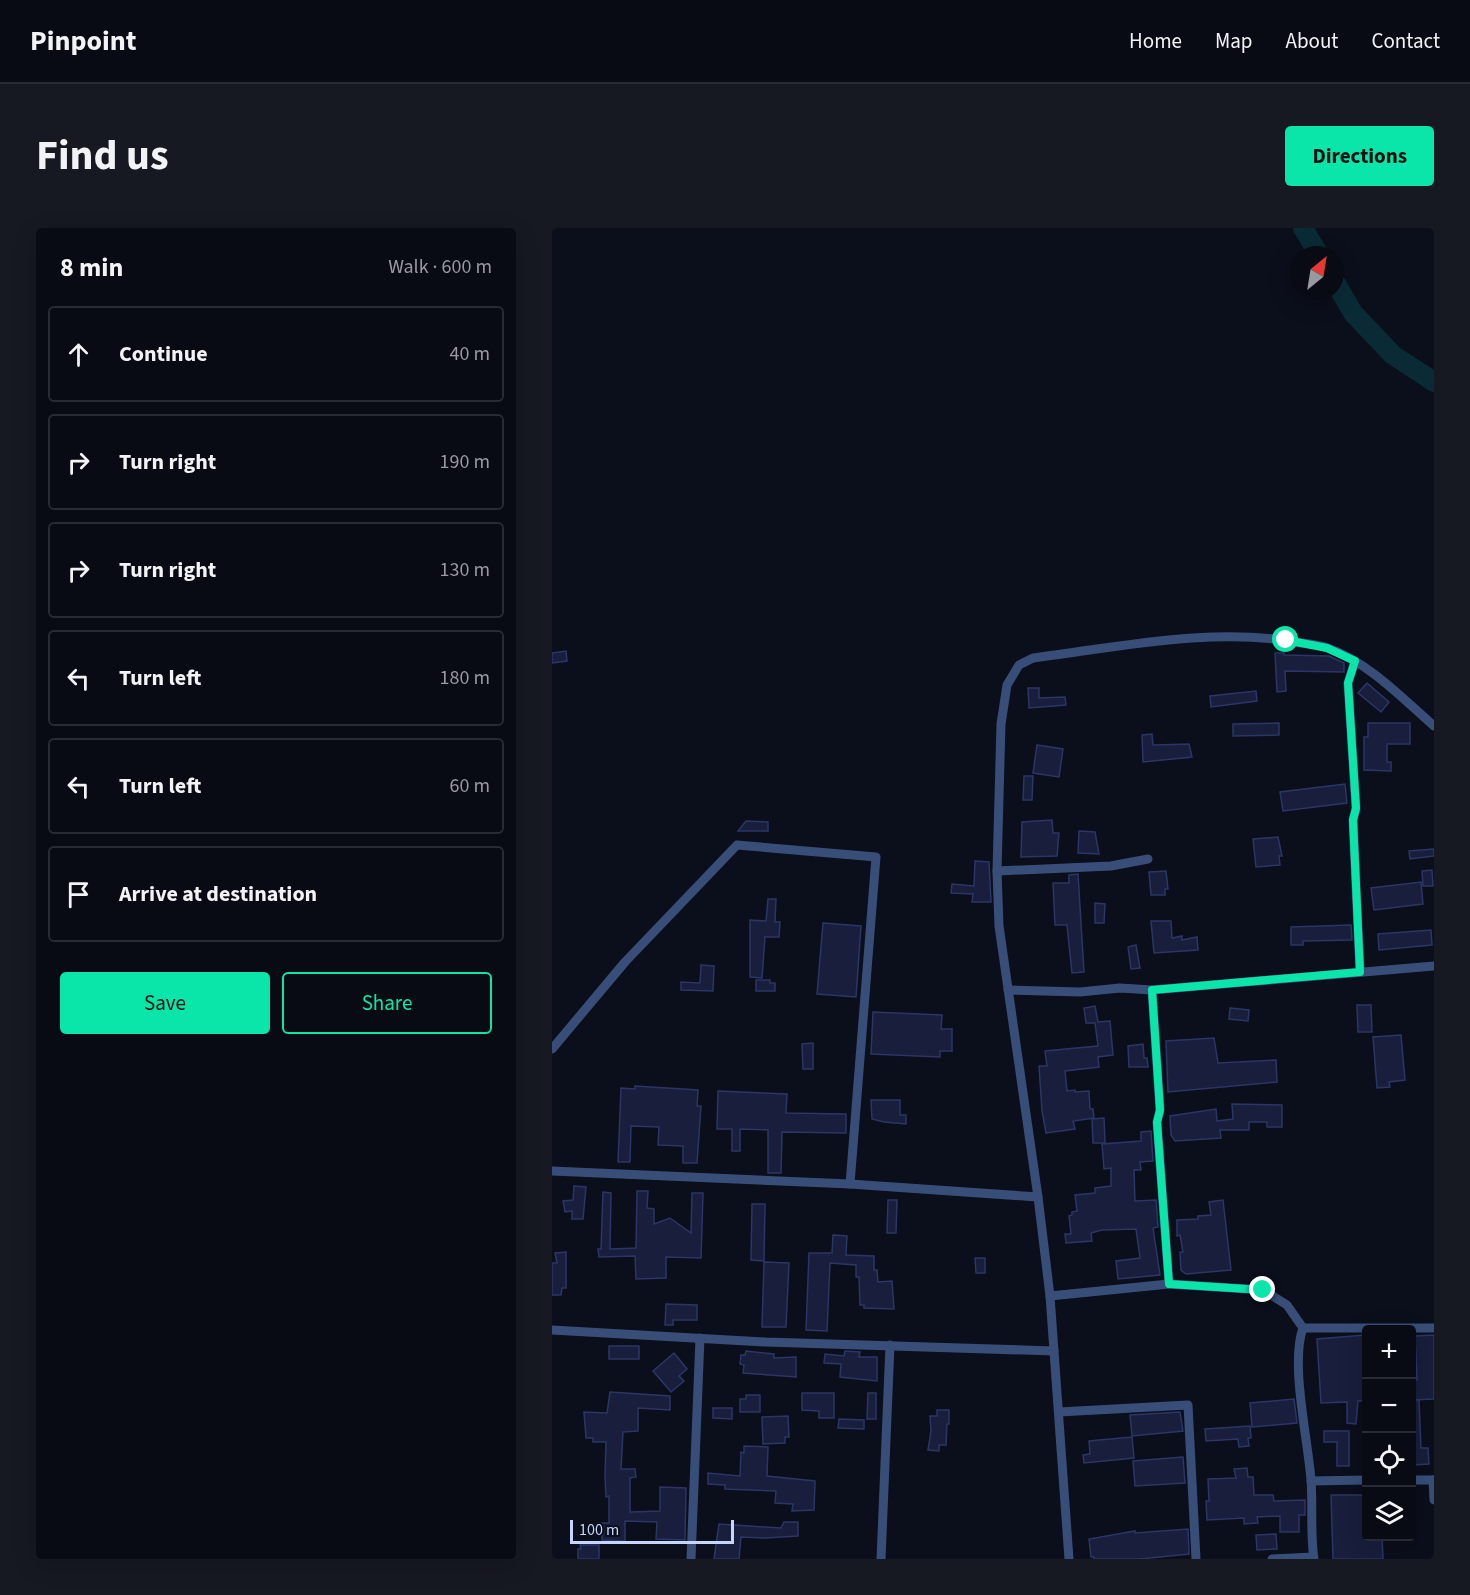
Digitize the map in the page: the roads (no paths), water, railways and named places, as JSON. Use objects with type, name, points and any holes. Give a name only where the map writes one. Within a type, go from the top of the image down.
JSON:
[{"type":"street","points":[[1069,1559],[1050,1296],[999,926],[997,871],[1001,724],[1007,685],[1019,664],[1033,658],[1173,641],[1247,635],[1327,648],[1355,661],[1392,689],[1434,726]]},
{"type":"street","points":[[1355,661],[1348,683],[1356,808],[1353,820],[1360,972]]},
{"type":"street","points":[[552,1049],[625,962],[737,845],[876,857],[850,1184]]},
{"type":"street","points":[[997,871],[1111,866],[1148,859]]},
{"type":"street","points":[[1008,990],[1080,992],[1120,988],[1152,990],[1434,966]]},
{"type":"street","points":[[1152,990],[1160,1110],[1157,1122],[1169,1284]]},
{"type":"street","points":[[552,1171],[850,1184],[1038,1197]]},
{"type":"street","points":[[1050,1296],[1169,1284],[1263,1290],[1287,1305],[1303,1328]]},
{"type":"street","points":[[1303,1328],[1434,1328]]},
{"type":"street","points":[[1272,1559],[1314,1558],[1311,1481],[1300,1385],[1299,1338],[1303,1328]]},
{"type":"street","points":[[552,1330],[700,1338],[1054,1351]]},
{"type":"street","points":[[691,1559],[700,1338]]},
{"type":"street","points":[[881,1559],[890,1345]]},
{"type":"street","points":[[1059,1412],[1188,1405],[1196,1559]]},
{"type":"street","points":[[1311,1481],[1362,1480]]},
{"type":"street","points":[[1416,1480],[1433,1480],[1434,1500]]},
{"type":"waterway","points":[[1303,228],[1314,246]]},
{"type":"waterway","points":[[1344,298],[1353,313],[1393,355],[1434,382]]}]
